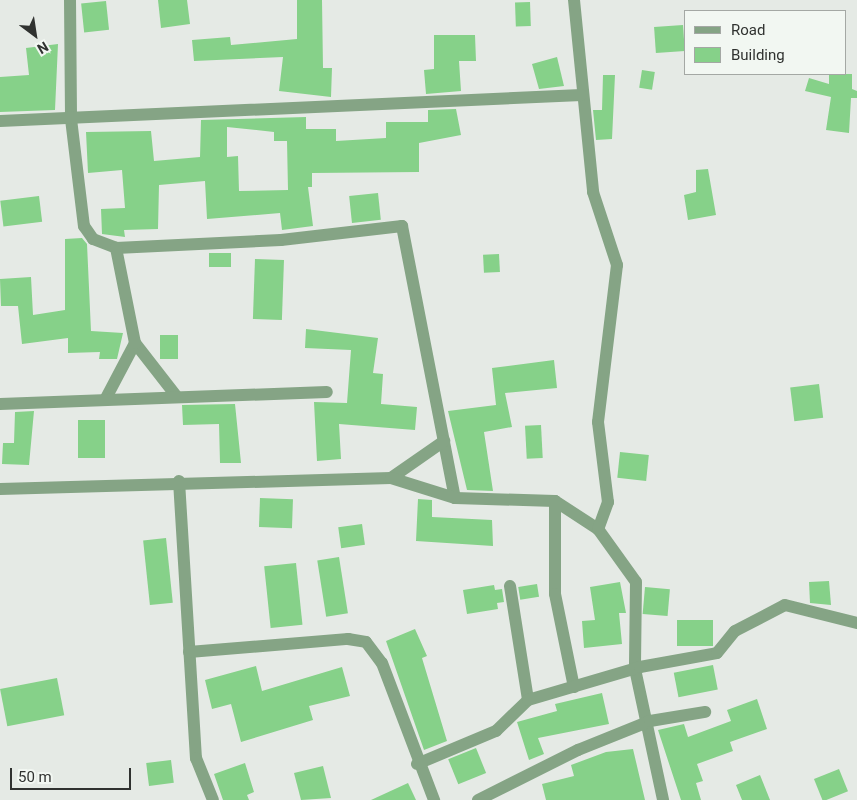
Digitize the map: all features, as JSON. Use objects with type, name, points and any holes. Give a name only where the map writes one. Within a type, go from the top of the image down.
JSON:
[{"type":"street","points":[[70,0],[71,119],[84,226],[94,239],[116,248],[281,240],[402,226],[455,498]]},
{"type":"street","points":[[574,0],[580,95],[593,192],[617,265],[598,422],[608,502],[598,529]]},
{"type":"street","points":[[0,121],[580,95]]},
{"type":"street","points":[[116,248],[135,343],[177,397]]},
{"type":"street","points":[[105,400],[135,343]]},
{"type":"street","points":[[0,404],[327,392]]},
{"type":"street","points":[[391,478],[444,441]]},
{"type":"street","points":[[0,489],[179,481],[391,478],[455,498],[555,501],[598,529],[636,582],[635,669],[664,800]]},
{"type":"street","points":[[179,481],[196,758],[213,800]]},
{"type":"street","points":[[555,501],[555,594],[574,687]]},
{"type":"street","points":[[510,586],[528,700]]},
{"type":"street","points":[[417,764],[496,731],[528,700],[635,669],[717,653],[735,631],[785,605],[857,623]]},
{"type":"street","points":[[189,652],[348,639],[366,642],[382,664],[417,764],[434,800]]},
{"type":"street","points":[[478,800],[578,750],[646,723],[704,712]]},
{"type":"building","points":[[158,0],[187,0],[190,24],[161,28]]},
{"type":"building","points":[[297,0],[322,0],[323,68],[332,68],[331,97],[279,91],[283,57],[194,61],[192,40],[230,37],[231,45],[297,39]]},
{"type":"building","points":[[106,1],[109,30],[84,32],[81,4]]},
{"type":"building","points":[[530,2],[531,26],[516,27],[515,3]]},
{"type":"building","points":[[683,25],[684,51],[656,53],[654,27]]},
{"type":"building","points":[[434,35],[475,35],[476,61],[459,61],[461,91],[426,94],[424,70],[434,69]]},
{"type":"building","points":[[58,44],[55,110],[0,112],[0,77],[29,75],[26,48]]},
{"type":"building","points":[[557,57],[564,86],[539,89],[532,64]]},
{"type":"building","points":[[642,70],[655,72],[652,90],[639,88]]},
{"type":"building","points":[[852,74],[852,89],[857,91],[857,98],[851,98],[849,133],[826,130],[831,97],[805,91],[809,78],[829,84],[829,75]]},
{"type":"building","points":[[603,75],[615,75],[612,139],[596,140],[593,110],[602,110]]},
{"type":"building","points":[[456,109],[461,135],[419,143],[419,172],[312,173],[312,187],[308,187],[313,226],[282,230],[280,213],[207,219],[205,181],[159,185],[158,229],[124,230],[125,237],[102,234],[101,209],[125,208],[122,170],[88,173],[86,132],[151,131],[154,161],[200,157],[201,120],[306,117],[306,129],[336,129],[336,141],[386,138],[386,122],[428,122],[428,110]],"holes":[[[227,127],[274,132],[274,141],[287,141],[288,190],[239,191],[238,156],[227,157]]]},
{"type":"building","points":[[708,169],[716,215],[688,220],[684,195],[696,192],[696,170]]},
{"type":"building","points":[[378,193],[381,220],[352,223],[349,196]]},
{"type":"building","points":[[39,196],[42,222],[3,227],[0,201]]},
{"type":"building","points":[[82,238],[87,244],[91,331],[123,333],[117,359],[99,359],[100,352],[68,353],[68,338],[22,344],[18,306],[1,306],[0,279],[31,277],[33,315],[65,310],[65,239]]},
{"type":"building","points":[[209,253],[231,253],[231,267],[209,267]]},
{"type":"building","points":[[499,254],[500,272],[484,273],[483,255]]},
{"type":"building","points":[[255,259],[284,260],[282,320],[253,319]]},
{"type":"building","points":[[306,329],[378,338],[373,373],[383,374],[381,404],[417,407],[415,430],[339,424],[341,459],[317,461],[314,402],[347,403],[351,350],[305,348]]},
{"type":"building","points":[[160,335],[178,335],[178,359],[160,359]]},
{"type":"building","points":[[554,360],[557,388],[505,393],[512,427],[484,432],[493,491],[467,490],[448,411],[496,405],[492,368]]},
{"type":"building","points":[[819,384],[823,418],[794,421],[790,388]]},
{"type":"building","points":[[235,404],[241,463],[220,463],[219,424],[183,425],[182,405]]},
{"type":"building","points":[[34,411],[29,465],[2,464],[3,443],[14,443],[15,412]]},
{"type":"building","points":[[78,420],[105,420],[105,458],[78,458]]},
{"type":"building","points":[[541,425],[543,458],[527,459],[525,426]]},
{"type":"building","points":[[620,452],[649,455],[646,481],[617,478]]},
{"type":"building","points":[[260,498],[293,499],[292,528],[259,527]]},
{"type":"building","points":[[418,499],[432,500],[432,517],[492,520],[493,546],[416,541]]},
{"type":"building","points":[[362,524],[365,545],[341,548],[338,527]]},
{"type":"building","points":[[166,538],[173,603],[150,605],[143,540]]},
{"type":"building","points":[[339,557],[348,613],[326,617],[317,560]]},
{"type":"building","points":[[296,563],[302,625],[271,628],[264,566]]},
{"type":"building","points":[[829,581],[831,605],[810,603],[809,582]]},
{"type":"building","points":[[620,582],[626,613],[619,613],[622,644],[584,648],[582,621],[595,620],[590,587]]},
{"type":"building","points":[[537,584],[539,597],[520,600],[518,587]]},
{"type":"building","points":[[494,585],[495,590],[502,589],[504,602],[497,603],[498,609],[467,614],[463,590]]},
{"type":"building","points":[[645,587],[670,589],[668,616],[643,614]]},
{"type":"building","points":[[677,620],[713,620],[713,646],[677,646]]},
{"type":"building","points":[[415,629],[427,656],[422,658],[447,741],[424,750],[386,641]]},
{"type":"building","points":[[713,665],[718,690],[679,697],[674,673]]},
{"type":"building","points":[[256,666],[262,691],[342,667],[350,696],[309,706],[313,720],[241,742],[231,704],[212,709],[205,680]]},
{"type":"building","points":[[57,678],[64,715],[7,726],[0,689]]},
{"type":"building","points":[[602,693],[609,724],[538,738],[544,754],[529,760],[517,722],[557,711],[555,704]]},
{"type":"building","points":[[757,699],[767,729],[730,742],[733,751],[697,764],[703,781],[696,783],[701,800],[681,800],[658,730],[684,724],[688,737],[731,721],[727,710]]},
{"type":"building","points":[[476,748],[486,773],[458,784],[448,759]]},
{"type":"building","points":[[633,749],[645,800],[546,800],[542,784],[574,776],[571,765],[606,752]]},
{"type":"building","points":[[171,760],[174,783],[149,786],[146,763]]},
{"type":"building","points":[[245,763],[254,792],[247,795],[249,800],[223,800],[214,774]]},
{"type":"building","points":[[323,766],[331,798],[301,800],[294,773]]},
{"type":"building","points":[[839,769],[848,791],[822,800],[814,779]]},
{"type":"building","points":[[760,775],[770,800],[742,800],[736,785]]},
{"type":"building","points":[[408,783],[416,800],[371,800]]}]
